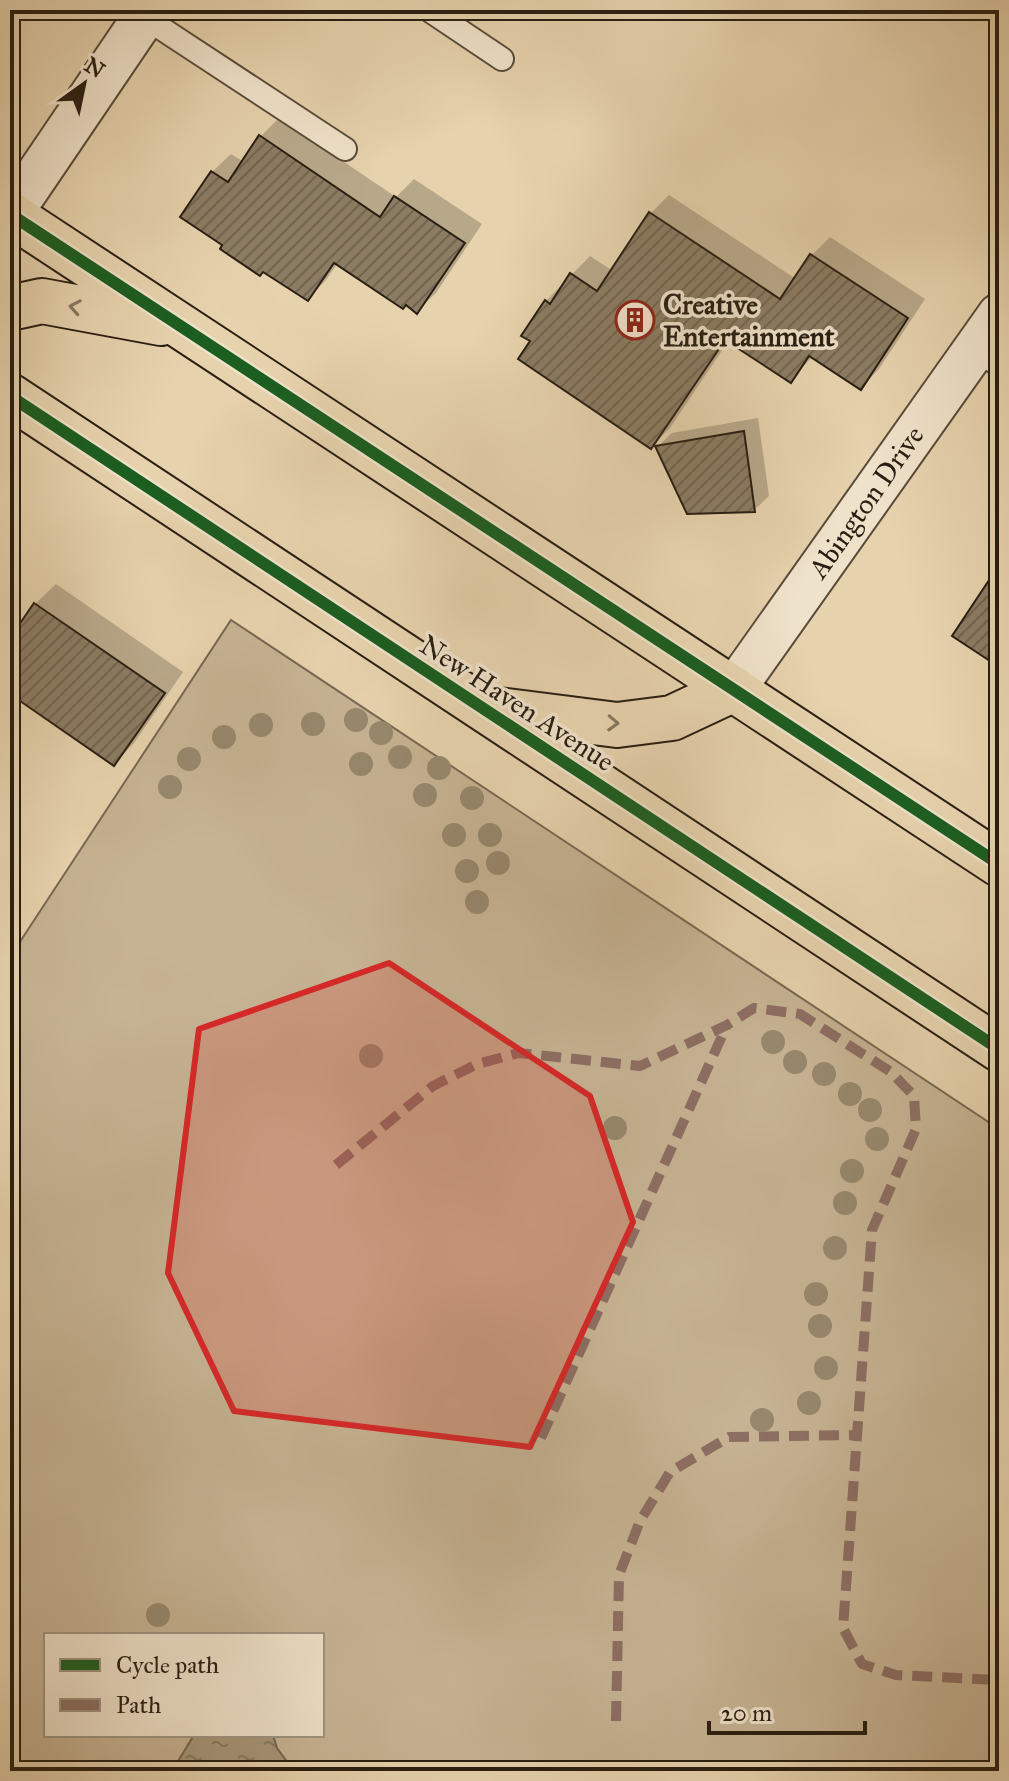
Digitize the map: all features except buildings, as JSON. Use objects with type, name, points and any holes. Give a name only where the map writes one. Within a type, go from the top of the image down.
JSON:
[{"type":"main road","points":[[10,215],[734,689],[995,853]]},
{"type":"main road","points":[[10,308],[42,301],[179,326]]},
{"type":"main road","name":"New Haven Avenue","points":[[10,396],[999,1049]]},
{"type":"main road","points":[[480,707],[617,725],[672,718],[734,689]]},
{"type":"street","points":[[10,215],[146,14]]},
{"type":"street","name":"Abington Drive","points":[[734,689],[987,357],[999,315]]},
{"type":"lane","points":[[429,10],[502,59]]},
{"type":"lane","points":[[146,14],[345,149]]},
{"type":"highlighted area","points":[[389,963],[590,1096],[633,1222],[530,1447],[234,1411],[168,1273],[199,1029]]},
{"type":"shaded area","points":[[231,620],[999,1129],[999,1771],[10,1771],[10,957]]},
{"type":"water","points":[[193,1737],[274,1737],[277,1748],[294,1771],[172,1771]]},
{"type":"marked path","points":[[336,1165],[433,1086],[477,1064],[519,1053],[640,1066],[727,1025],[754,1008],[800,1014],[891,1072],[914,1096],[916,1129],[872,1230],[843,1628],[862,1664],[896,1675],[999,1680]]},
{"type":"marked path","points":[[541,1438],[727,1025]]},
{"type":"marked path","points":[[616,1721],[619,1575],[640,1521],[670,1472],[729,1437],[857,1435]]},
{"type":"cycle path","points":[[10,214],[999,864]]},
{"type":"cycle path","points":[[10,396],[999,1049]]},
{"type":"place","name":"Creative Entertainment","points":[[635,320]]}]
